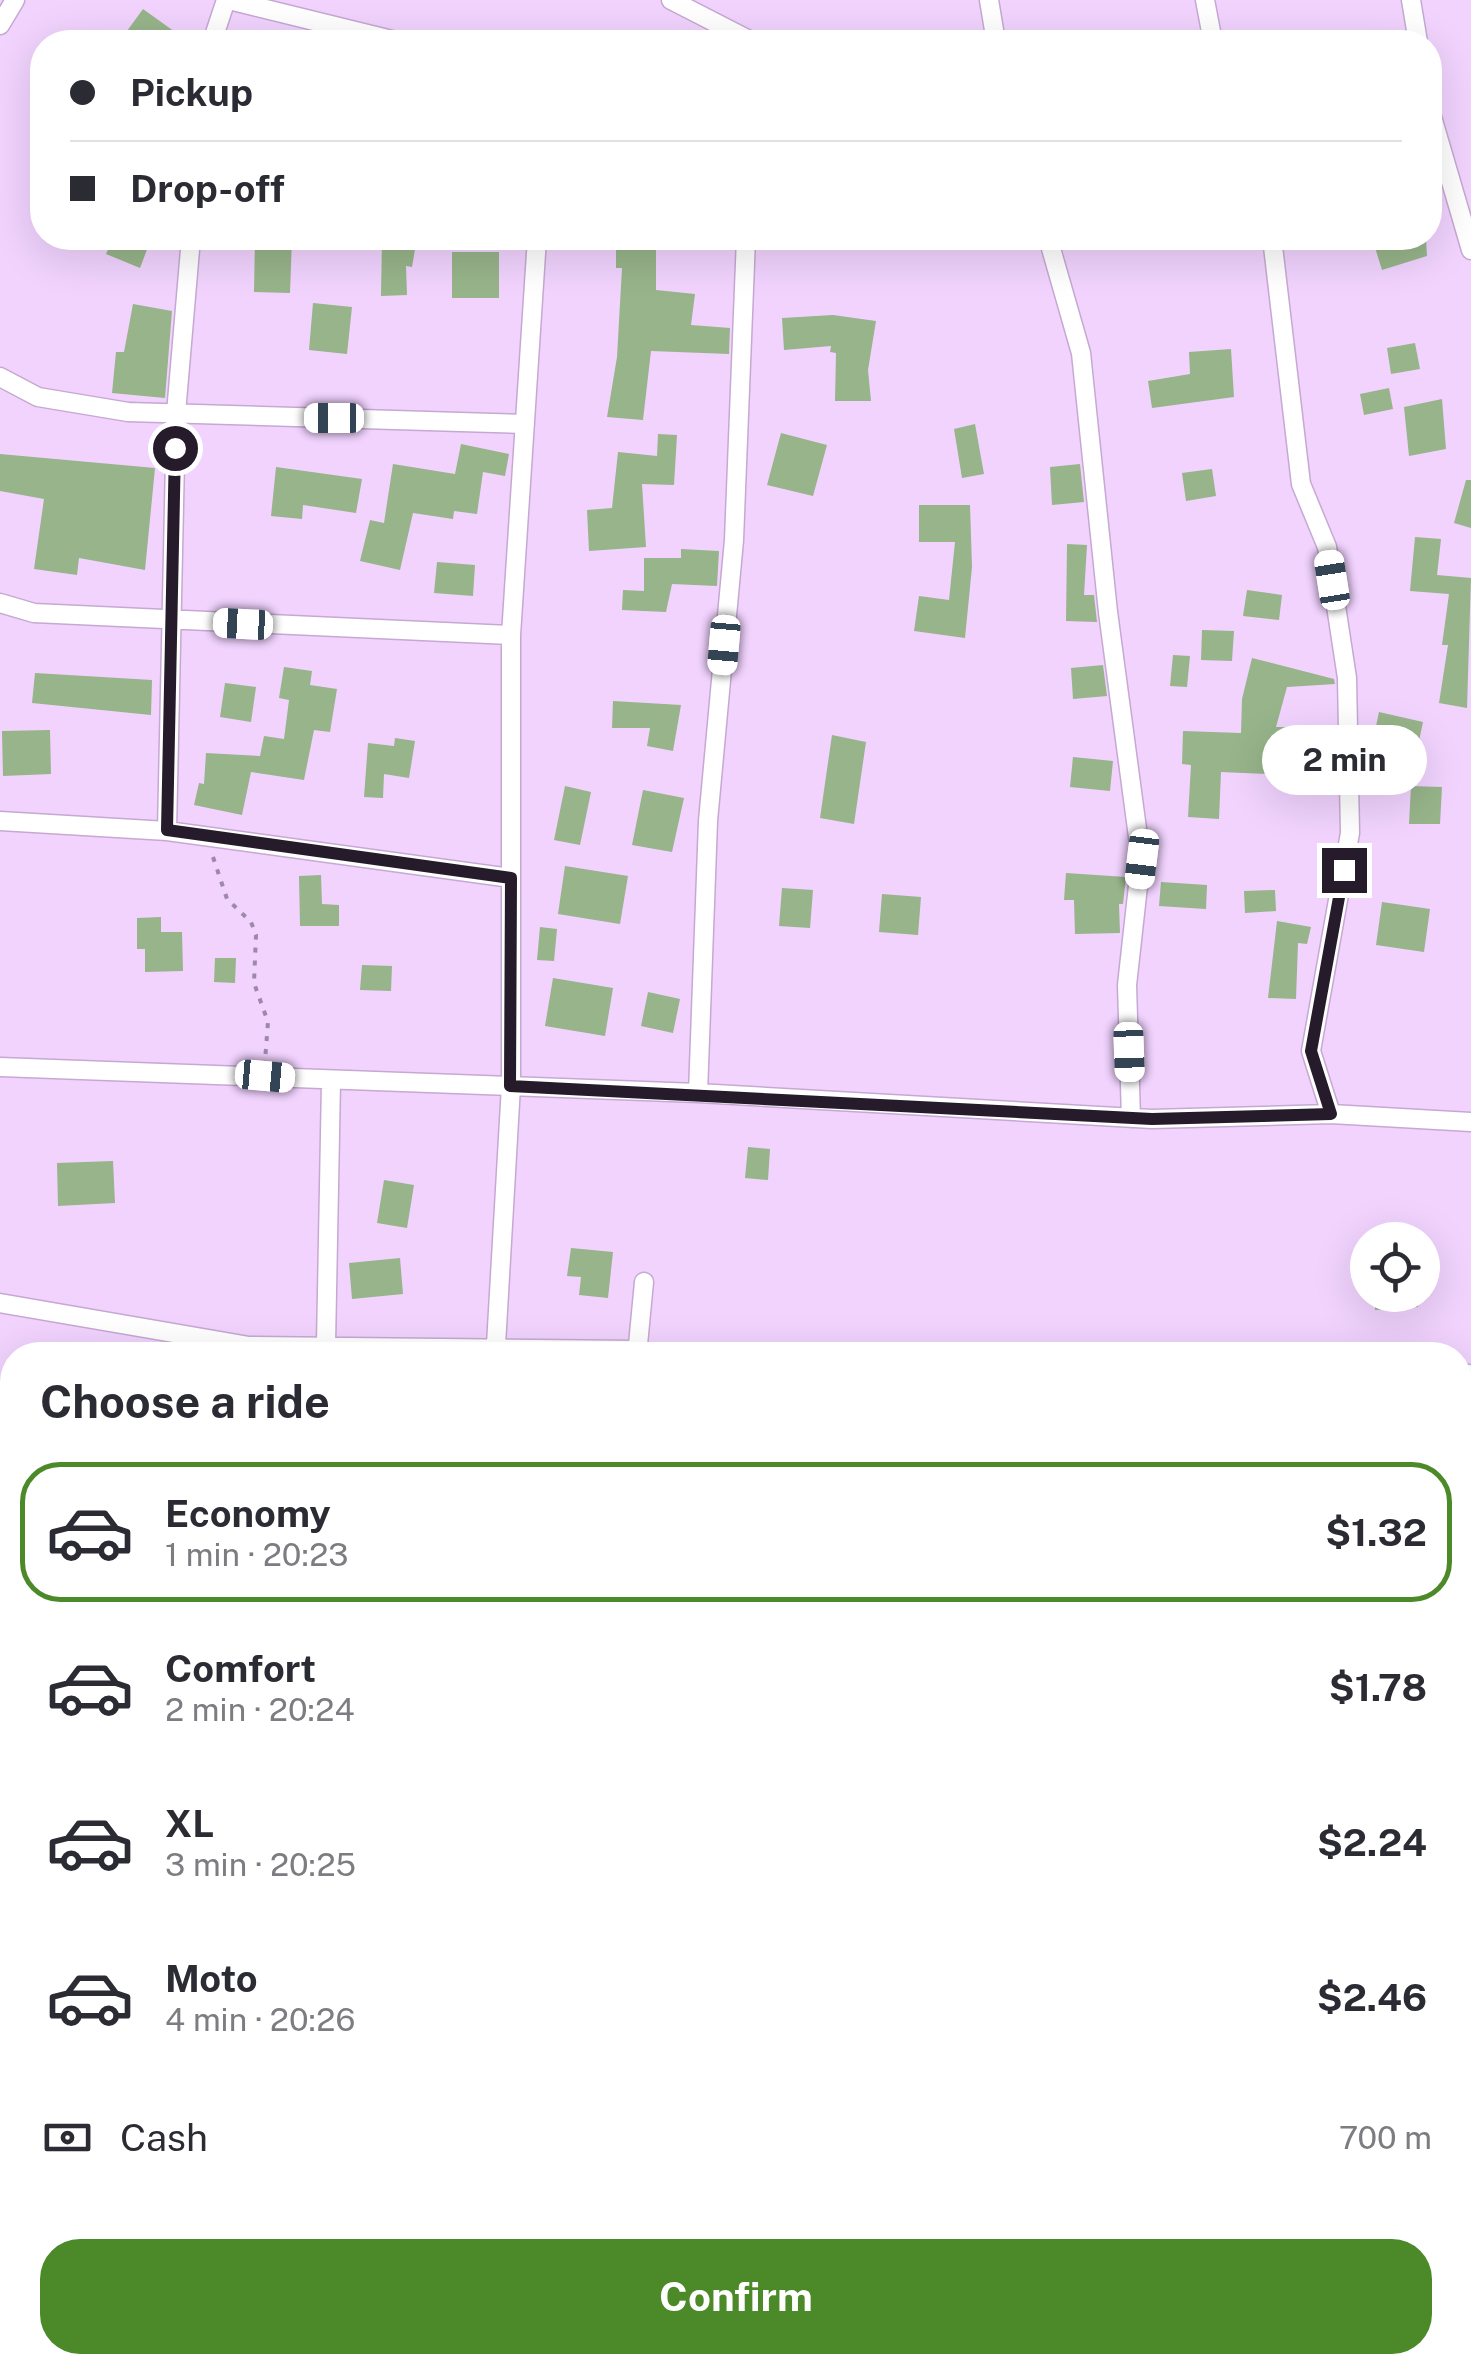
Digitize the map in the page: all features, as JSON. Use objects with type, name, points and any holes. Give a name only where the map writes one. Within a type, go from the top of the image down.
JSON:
[{"type":"street","points":[[0,25],[15,0]]},
{"type":"street","points":[[217,30],[228,0],[351,30]]},
{"type":"street","points":[[671,0],[730,30]]},
{"type":"street","points":[[989,0],[994,30]]},
{"type":"street","points":[[1205,0],[1211,30]]},
{"type":"street","points":[[1412,0],[1416,30]]},
{"type":"street","points":[[1442,151],[1471,250]]},
{"type":"street","points":[[167,830],[176,413],[189,250]]},
{"type":"street","points":[[496,1342],[510,1086],[510,636],[537,250]]},
{"type":"street","points":[[698,1093],[708,820],[734,540],[746,250]]},
{"type":"street","points":[[1051,250],[1081,353],[1108,612],[1142,859],[1127,985],[1131,1118]]},
{"type":"street","points":[[1273,250],[1301,484],[1326,548],[1347,678],[1350,834],[1311,1051],[1331,1114]]},
{"type":"street","points":[[0,377],[38,397],[128,412],[525,424]]},
{"type":"street","points":[[0,603],[34,613],[510,636]]},
{"type":"street","points":[[0,821],[167,830],[511,878]]},
{"type":"street","points":[[0,1067],[698,1093],[1131,1118],[1331,1114],[1471,1122]]},
{"type":"street","points":[[326,1342],[331,1082]]},
{"type":"street","points":[[637,1342],[644,1282]]},
{"type":"street","points":[[0,1304],[210,1342]]},
{"type":"path","points":[[202,835],[222,876],[227,899],[250,922],[256,936],[254,983],[268,1022],[265,1076]]},
{"type":"building","points":[[143,9],[172,30],[128,30]]},
{"type":"building","points":[[108,250],[147,250],[140,268],[106,254]]},
{"type":"building","points":[[255,250],[292,250],[290,293],[254,292]]},
{"type":"building","points":[[382,250],[415,250],[412,267],[406,266],[407,295],[381,296]]},
{"type":"building","points":[[616,250],[656,250],[656,290],[695,294],[691,325],[730,328],[729,354],[651,351],[643,420],[607,417],[617,357],[622,268],[616,268]]},
{"type":"building","points":[[1376,250],[1427,250],[1427,256],[1382,270]]},
{"type":"building","points":[[452,252],[499,252],[499,298],[452,298]]},
{"type":"building","points":[[313,303],[352,307],[347,354],[309,350]]},
{"type":"building","points":[[133,304],[172,311],[165,398],[112,393],[116,352],[124,352]]},
{"type":"building","points":[[833,315],[876,321],[868,370],[871,401],[835,401],[836,353],[830,352],[831,346],[784,350],[782,318]]},
{"type":"building","points":[[1415,343],[1420,369],[1391,374],[1387,348]]},
{"type":"building","points":[[1231,349],[1234,397],[1152,408],[1148,381],[1190,374],[1189,352]]},
{"type":"building","points":[[1389,388],[1393,409],[1364,415],[1360,394]]},
{"type":"building","points":[[1442,399],[1446,449],[1409,456],[1404,407]]},
{"type":"building","points":[[975,424],[984,474],[962,478],[954,429]]},
{"type":"building","points":[[781,433],[827,445],[813,496],[767,485]]},
{"type":"building","points":[[658,434],[677,435],[674,485],[642,484],[646,547],[589,551],[587,510],[612,508],[618,452],[657,456]]},
{"type":"building","points":[[461,444],[509,454],[505,476],[483,472],[477,514],[454,511],[453,519],[413,513],[400,570],[360,561],[370,520],[384,523],[393,464],[455,474]]},
{"type":"building","points":[[0,454],[155,468],[145,570],[79,558],[77,575],[34,569],[44,499],[0,491]]},
{"type":"building","points":[[1080,464],[1084,502],[1052,505],[1050,467]]},
{"type":"building","points":[[276,467],[362,479],[356,513],[303,505],[302,519],[271,516]]},
{"type":"building","points":[[1212,469],[1216,496],[1186,501],[1182,473]]},
{"type":"building","points":[[1466,480],[1471,480],[1471,528],[1454,523]]},
{"type":"building","points":[[919,505],[970,505],[972,567],[965,638],[914,631],[919,596],[949,600],[955,542],[919,542]]},
{"type":"building","points":[[1415,537],[1441,539],[1437,575],[1471,578],[1467,708],[1439,703],[1448,645],[1442,645],[1449,594],[1410,591]]},
{"type":"building","points":[[1067,544],[1087,545],[1084,595],[1094,595],[1097,622],[1066,621]]},
{"type":"building","points":[[681,549],[719,551],[717,586],[672,584],[666,612],[622,610],[623,590],[644,591],[644,558],[681,558]]},
{"type":"building","points":[[437,562],[475,565],[473,596],[434,593]]},
{"type":"building","points":[[1247,590],[1282,595],[1279,620],[1243,616]]},
{"type":"building","points":[[1202,630],[1234,631],[1232,661],[1201,660]]},
{"type":"building","points":[[1173,655],[1190,656],[1187,687],[1170,686]]},
{"type":"building","points":[[1252,658],[1334,679],[1335,684],[1287,687],[1276,727],[1288,727],[1288,735],[1293,735],[1292,775],[1221,772],[1219,819],[1188,817],[1191,765],[1182,764],[1183,731],[1241,733],[1242,699]]},
{"type":"building","points":[[1103,665],[1107,696],[1073,699],[1071,668]]},
{"type":"building","points":[[284,667],[312,671],[310,685],[337,689],[330,732],[314,730],[304,780],[251,772],[242,815],[194,805],[199,783],[204,784],[206,753],[260,756],[264,736],[284,739],[289,700],[279,698]]},
{"type":"building","points":[[35,673],[152,680],[151,715],[32,703]]},
{"type":"building","points":[[225,683],[256,687],[251,722],[220,717]]},
{"type":"building","points":[[613,701],[681,705],[673,751],[647,746],[650,728],[612,728]]},
{"type":"building","points":[[1379,712],[1423,722],[1415,760],[1371,750]]},
{"type":"building","points":[[50,730],[51,774],[3,776],[2,731]]},
{"type":"building","points":[[832,735],[866,742],[854,824],[820,818]]},
{"type":"building","points":[[395,738],[415,741],[409,778],[384,774],[383,798],[364,797],[368,743],[394,746]]},
{"type":"building","points":[[1073,757],[1113,761],[1110,791],[1070,787]]},
{"type":"building","points":[[565,786],[591,792],[580,845],[554,840]]},
{"type":"building","points":[[1411,786],[1442,787],[1440,824],[1409,824]]},
{"type":"building","points":[[643,790],[684,798],[672,852],[632,845]]},
{"type":"building","points":[[565,866],[628,876],[620,924],[558,914]]},
{"type":"building","points":[[1066,873],[1126,877],[1123,904],[1119,904],[1120,933],[1075,934],[1074,900],[1064,900]]},
{"type":"building","points":[[321,875],[322,904],[339,905],[339,926],[300,926],[299,876]]},
{"type":"building","points":[[1161,882],[1207,885],[1206,909],[1159,906]]},
{"type":"building","points":[[782,888],[813,890],[810,928],[779,926]]},
{"type":"building","points":[[1275,890],[1276,911],[1245,913],[1244,891]]},
{"type":"building","points":[[882,894],[921,897],[918,935],[879,932]]},
{"type":"building","points":[[1382,902],[1430,909],[1424,952],[1376,945]]},
{"type":"building","points":[[161,917],[161,932],[182,932],[183,971],[145,972],[145,949],[137,949],[137,918]]},
{"type":"building","points":[[1277,921],[1311,927],[1307,944],[1298,943],[1296,999],[1268,998]]},
{"type":"building","points":[[540,927],[557,929],[554,961],[537,960]]},
{"type":"building","points":[[215,958],[236,958],[235,983],[214,982]]},
{"type":"building","points":[[362,965],[392,966],[391,991],[360,990]]},
{"type":"building","points":[[553,978],[613,988],[605,1036],[545,1026]]},
{"type":"building","points":[[648,992],[680,999],[673,1033],[641,1026]]},
{"type":"building","points":[[748,1147],[770,1149],[768,1180],[745,1178]]},
{"type":"building","points":[[113,1161],[115,1203],[58,1206],[57,1163]]},
{"type":"building","points":[[384,1180],[414,1185],[407,1228],[377,1223]]},
{"type":"building","points":[[571,1248],[613,1252],[608,1298],[579,1295],[581,1277],[567,1276]]},
{"type":"building","points":[[400,1258],[403,1294],[352,1299],[349,1263]]},
{"type":"route","points":[[175,448],[167,830],[511,878],[510,1086],[1152,1119],[1331,1114],[1311,1051],[1344,870]]}]
